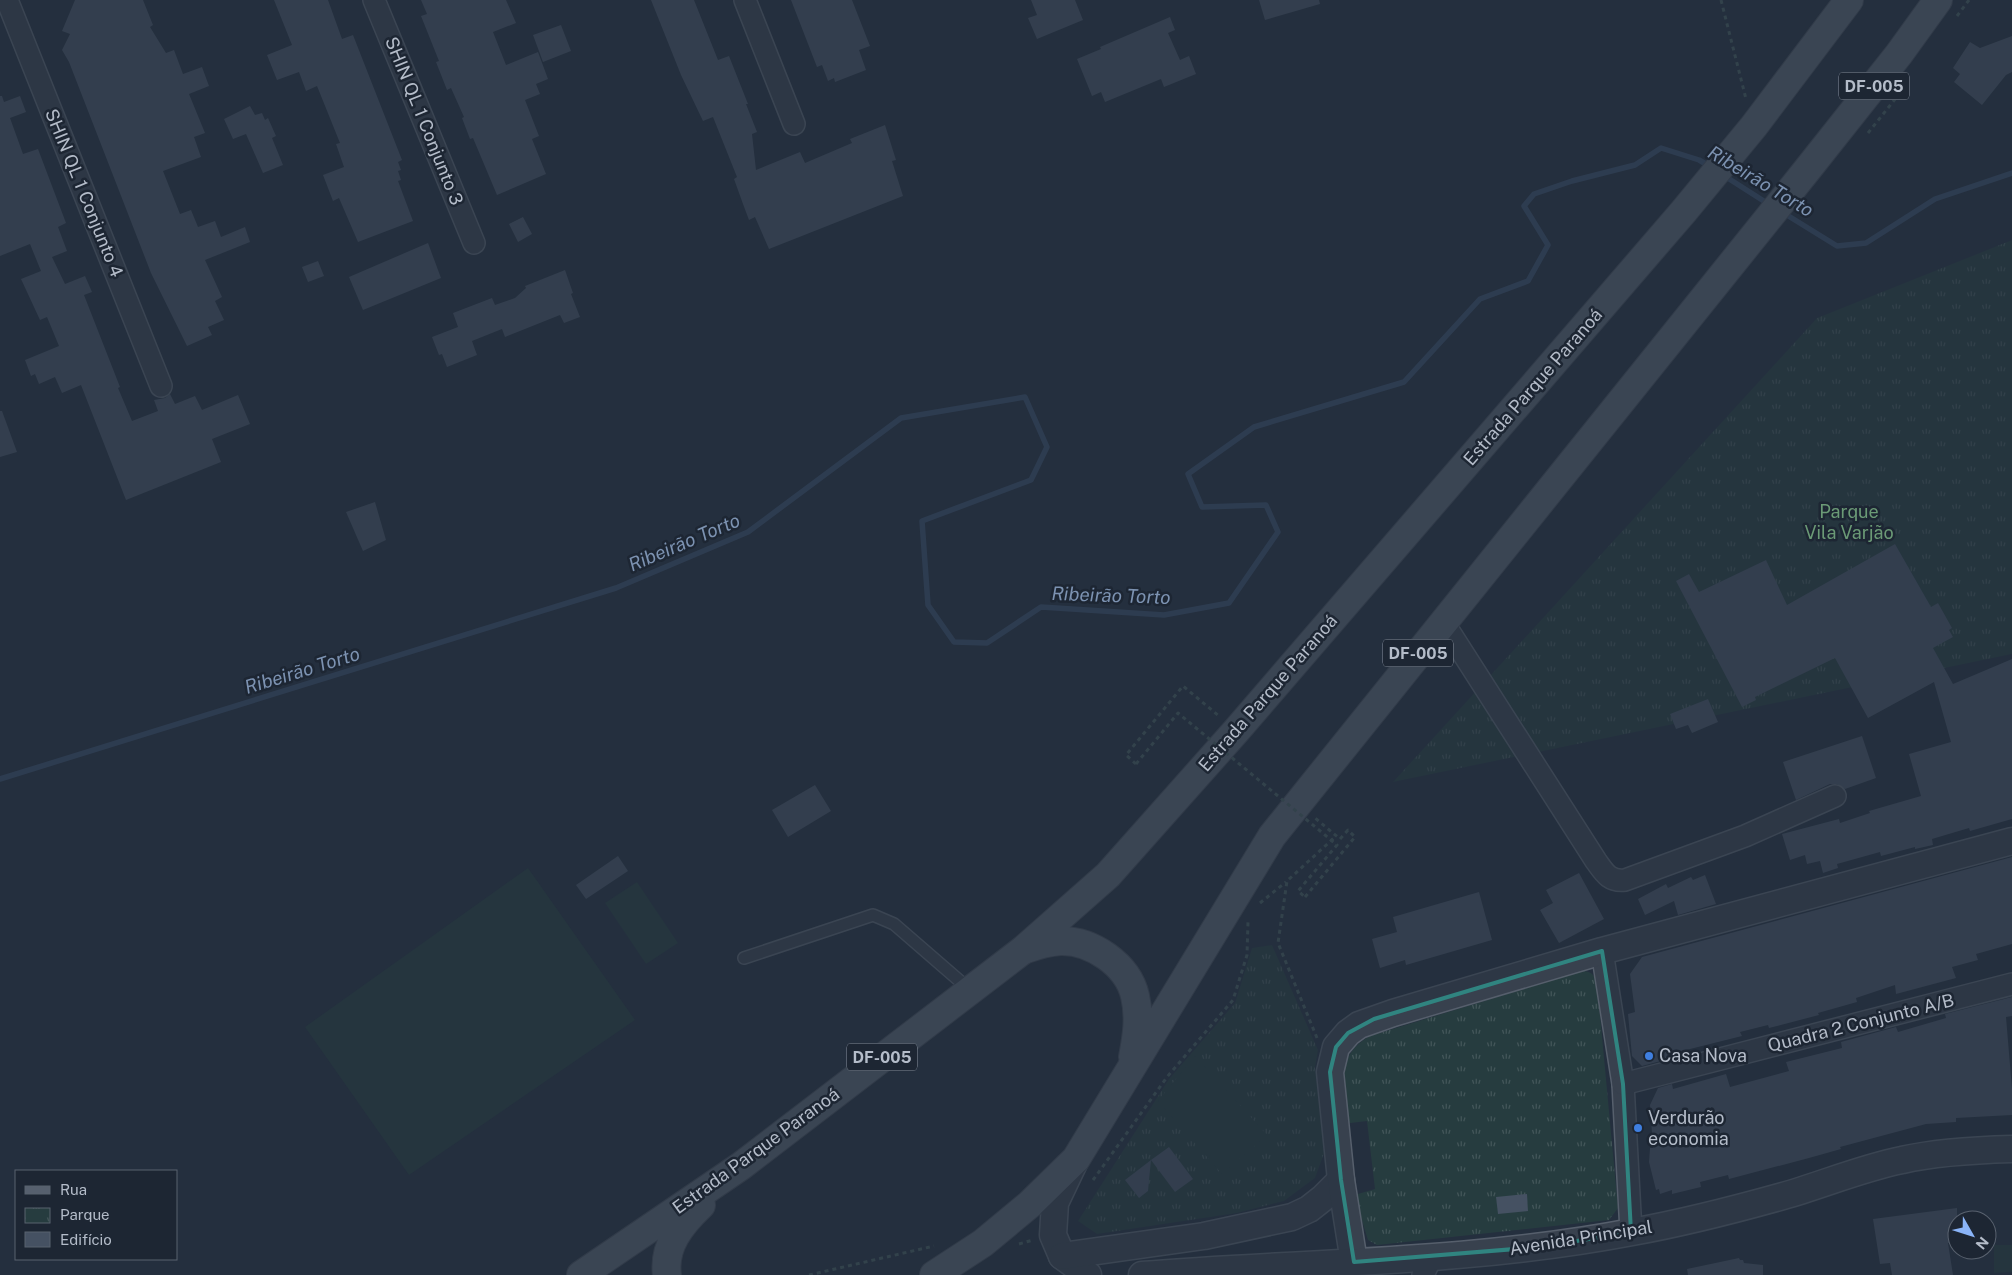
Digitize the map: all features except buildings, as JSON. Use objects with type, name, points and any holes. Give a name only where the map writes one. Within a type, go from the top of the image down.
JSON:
[{"type":"main road","name":"Estrada Parque Paranoá","points":[[581,1275],[741,1166],[969,989],[1023,950],[1108,875],[1236,731],[1684,212],[1750,115],[1849,0]]},
{"type":"main road","name":"DF-005","points":[[934,1275],[983,1243],[1030,1204],[1076,1159],[1272,836],[1807,170],[1899,54],[1938,0]]},
{"type":"main road","points":[[1023,950],[1045,943],[1062,941],[1080,944],[1103,953],[1121,968],[1129,979],[1135,994],[1138,1011],[1138,1031],[1130,1071]]},
{"type":"main road","points":[[667,1275],[666,1266],[672,1239],[688,1218],[741,1166]]},
{"type":"street","name":"SHIN QL 1 Conjunto 4","points":[[7,0],[161,386]]},
{"type":"street","name":"SHIN QL 1 Conjunto 3","points":[[374,0],[474,243]]},
{"type":"street","points":[[745,0],[794,124]]},
{"type":"street","points":[[1443,622],[1596,860],[1607,876],[1613,879],[1625,880],[1745,836],[1835,796]]},
{"type":"street","points":[[1354,1262],[1340,1180],[1330,1072],[1336,1048],[1348,1033],[1359,1025],[1393,1013],[1602,951],[2012,841]]},
{"type":"street","points":[[1602,951],[1623,1084],[1631,1232]]},
{"type":"street","name":"Quadra 2 Conjunto A/B","points":[[1623,1084],[2012,984]]},
{"type":"street","name":"Avenida Principal","points":[[1142,1275],[1201,1273],[1354,1262],[1427,1267],[1631,1232],[1782,1196],[1901,1160],[1979,1150],[2012,1149]]},
{"type":"street","points":[[1076,1159],[1055,1203],[1058,1246],[1088,1275]]},
{"type":"street","points":[[1058,1246],[1204,1236],[1292,1217],[1308,1209],[1323,1198],[1340,1180]]},
{"type":"lane","points":[[744,958],[873,915],[894,924],[969,989]]},
{"type":"path","points":[[1721,0],[1750,115]]},
{"type":"path","points":[[1236,731],[1183,686],[1126,755],[1136,764],[1178,713],[1337,844],[1298,892],[1305,897],[1356,837],[1348,830],[1340,839],[1314,818]]},
{"type":"path","points":[[1308,826],[1320,810]]},
{"type":"path","points":[[1330,1072],[1278,944],[1287,881],[1336,836]]},
{"type":"path","points":[[1087,1188],[1166,1077],[1233,1000],[1247,955],[1248,913]]},
{"type":"path","points":[[983,1243],[1058,1246]]},
{"type":"path","points":[[809,1275],[939,1245]]},
{"type":"highlighted area","points":[[1602,951],[1623,1084],[1631,1232],[1540,1247],[1354,1262],[1341,1180],[1330,1072],[1336,1047],[1348,1033],[1374,1019]]},
{"type":"green space","name":"Parque Vila Varjão","points":[[2012,240],[2012,654],[1393,782],[1817,318]]},
{"type":"green space","points":[[528,868],[635,1020],[409,1175],[305,1027]]},
{"type":"green space","points":[[637,882],[678,943],[646,964],[605,903]]},
{"type":"green space","points":[[1272,945],[1318,1050],[1315,1068],[1325,1151],[1315,1178],[1284,1201],[1237,1213],[1097,1234],[1078,1221],[1169,1079],[1235,1003],[1252,948]]},
{"type":"green space","points":[[1582,971],[1592,974],[1597,983],[1618,1208],[1609,1220],[1377,1245],[1368,1240],[1356,1201],[1358,1194],[1375,1189],[1367,1121],[1350,1123],[1344,1117],[1344,1071],[1351,1052],[1370,1036]]},
{"type":"green space","points":[[1195,1056],[1267,1135],[1222,1174],[1158,1101]]},
{"type":"green space","points":[[1997,1245],[2012,1245],[2012,1272],[1994,1273],[1994,1260],[1997,1260]]},
{"type":"waterway","name":"Ribeirão Torto","points":[[0,779],[616,588],[748,532],[901,418],[1025,397],[1047,447],[1031,480],[922,521],[928,605],[954,642],[987,643],[1041,607],[1164,615],[1229,603],[1278,532],[1266,505],[1202,507],[1188,474],[1254,427],[1404,382],[1480,299],[1528,281],[1548,245],[1524,206],[1534,194],[1572,181],[1635,165],[1661,148],[1699,160],[1711,167]]},
{"type":"waterway","name":"Ribeirão Torto","points":[[1782,212],[1837,246],[1866,243],[1935,199],[2012,173]]},
{"type":"waterway","name":"Ribeirão Torto","points":[[1723,175],[1770,205]]},
{"type":"place","name":"Casa Nova","points":[[1649,1056]]},
{"type":"place","name":"Verdurão economia","points":[[1638,1128]]}]
